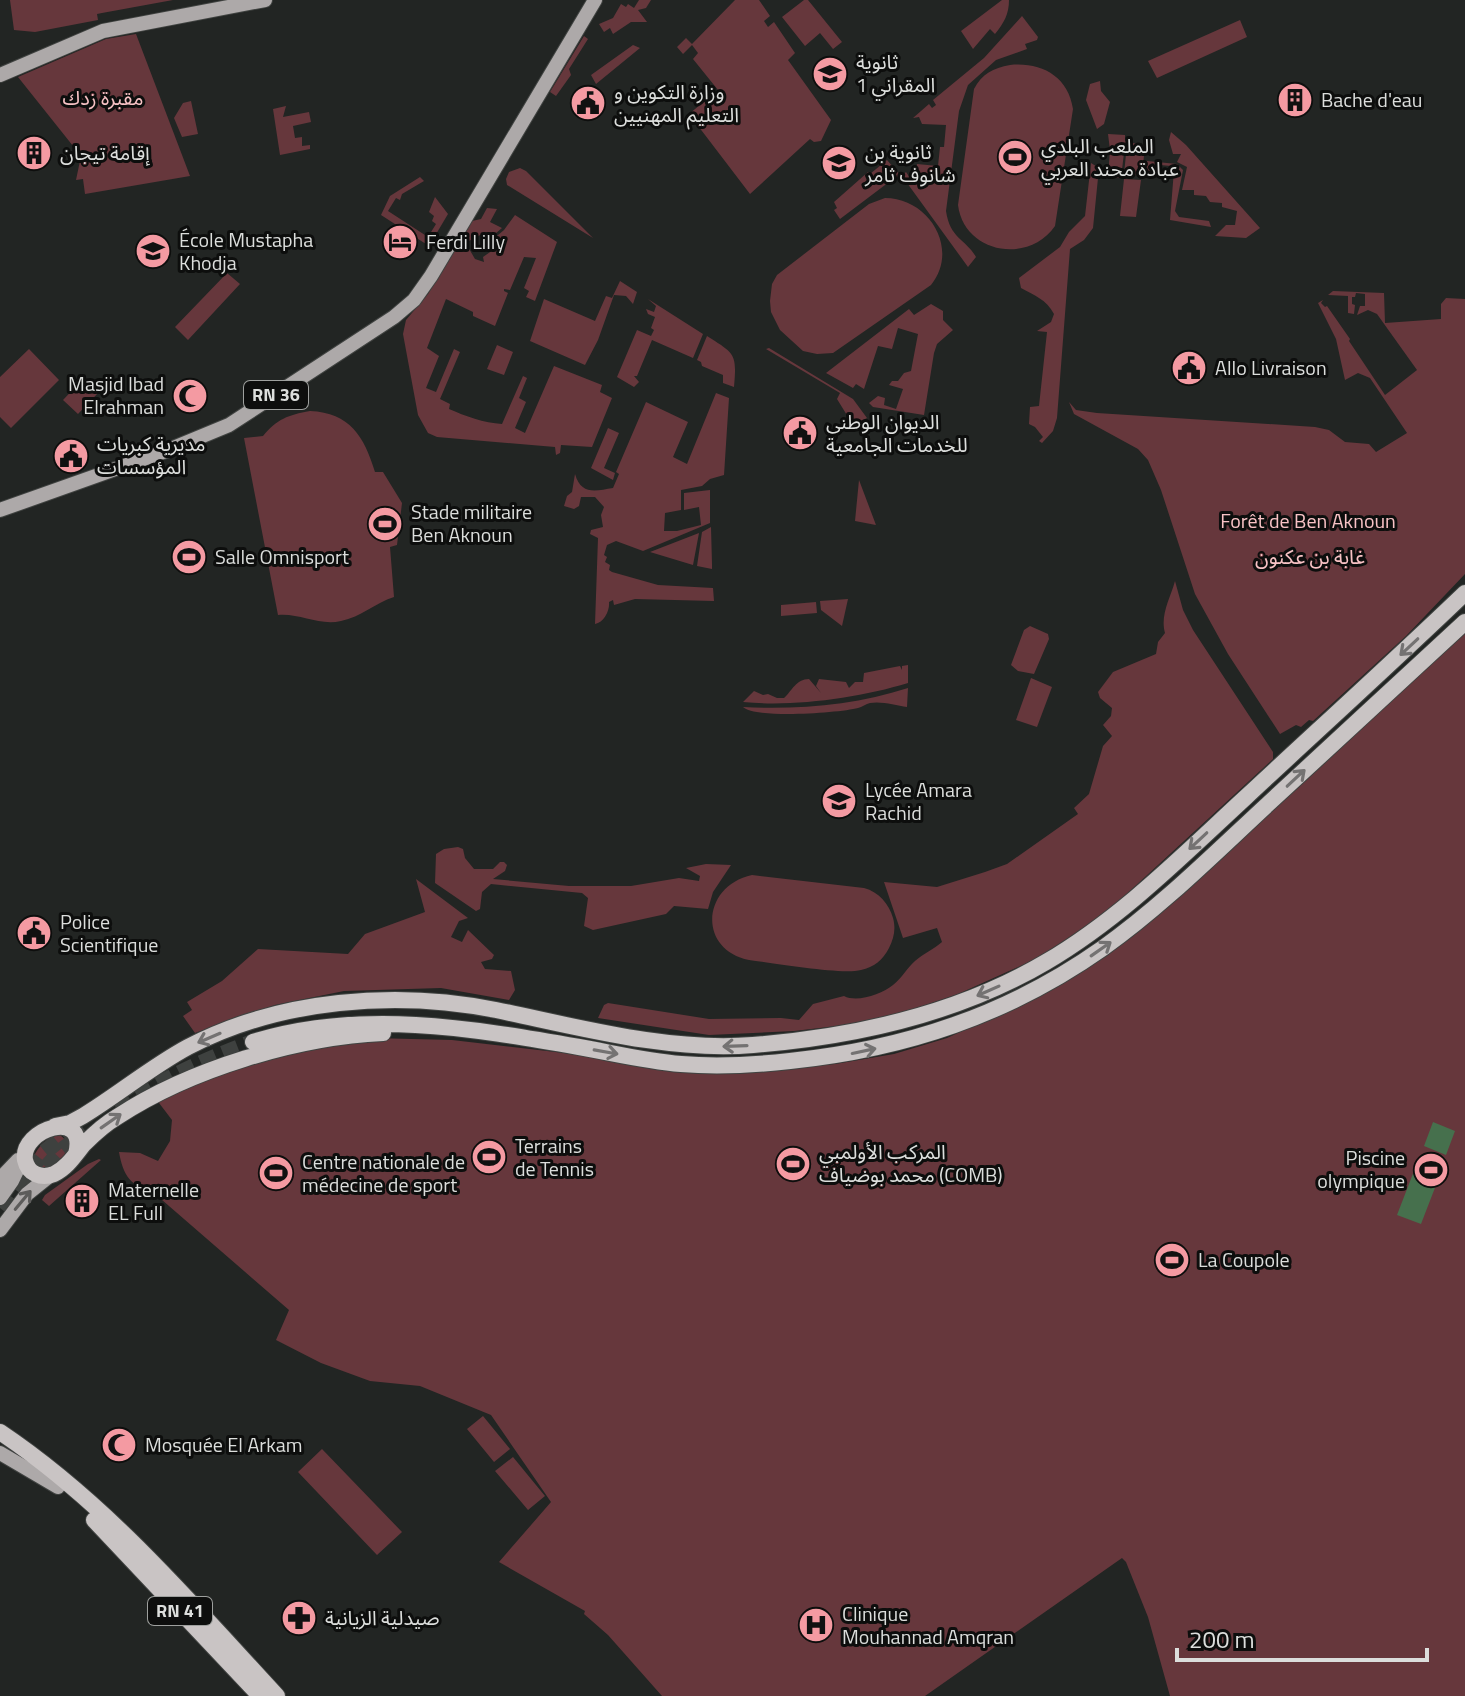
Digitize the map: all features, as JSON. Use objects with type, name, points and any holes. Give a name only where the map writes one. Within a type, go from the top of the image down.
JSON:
[{"type":"highway","points":[[529,1039],[379,1033],[284,1047],[251,1056],[153,1096],[106,1125],[64,1167],[52,1174],[41,1176],[31,1171],[26,1162],[25,1153],[37,1137],[55,1126],[83,1116],[172,1057],[201,1041],[288,1012],[362,1001],[428,1001],[712,1047],[859,1031],[990,991],[1045,963],[1122,909],[1309,740],[1465,593]]},
{"type":"highway","points":[[532,1019],[424,1011],[354,1012],[301,1018],[251,1037],[373,1023],[480,1030],[662,1062],[730,1066],[850,1054],[909,1041],[985,1014],[1052,981],[1130,927],[1203,864],[1465,622]]},
{"type":"highway","points":[[55,1126],[66,1127],[74,1133],[78,1143],[76,1154]]},
{"type":"highway","name":"RN 41","points":[[0,1432],[118,1528],[277,1696]]},
{"type":"highway","points":[[0,1445],[61,1482]]},
{"type":"highway","name":"RN 41","points":[[61,1482],[260,1696]]},
{"type":"main road","points":[[0,66],[107,23],[224,0]]},
{"type":"main road","points":[[0,75],[103,31],[265,0]]},
{"type":"main road","name":"RN 36","points":[[0,502],[150,451],[225,419],[365,331],[399,305],[413,291],[586,0]]},
{"type":"main road","name":"RN 36","points":[[0,510],[166,451],[229,425],[405,308],[431,276],[595,0]]},
{"type":"main road","points":[[0,1179],[25,1153]]},
{"type":"main road","points":[[0,1198],[25,1153]]},
{"type":"main road","points":[[0,1230],[27,1194],[52,1174]]},
{"type":"main road","points":[[0,1425],[36,1451],[61,1482]]},
{"type":"main road","name":"RN 41","points":[[0,1453],[61,1482]]},
{"type":"green space","points":[[10,0],[173,0],[97,14],[98,20],[35,32],[14,30]]},
{"type":"green space","points":[[639,0],[651,0],[646,8],[638,10],[647,22],[631,22],[613,34],[610,28],[604,32],[599,24],[613,18],[621,4],[634,8]]},
{"type":"green space","points":[[735,0],[759,0],[770,16],[764,21],[768,27],[774,22],[795,53],[788,60],[831,120],[821,141],[810,139],[750,194],[689,114],[718,90],[693,59],[698,53],[692,45],[683,54],[677,47],[686,38],[692,44]]},
{"type":"green space","points":[[808,0],[842,42],[833,49],[820,33],[805,46],[782,17]]},
{"type":"green space","points":[[1002,0],[1009,0],[1003,22],[995,34],[990,29],[973,49],[961,31]]},
{"type":"green space","points":[[1022,16],[1038,37],[1037,40],[1025,44],[1027,49],[996,60],[968,85],[959,111],[946,211],[951,227],[976,257],[968,267],[902,176],[906,172],[910,178],[915,178],[917,164],[938,166],[940,147],[944,147],[946,125],[922,124],[919,117],[913,118],[929,104],[932,108],[936,105],[933,100],[984,58]]},
{"type":"green space","points":[[1240,20],[1247,37],[1157,78],[1148,61]]},
{"type":"green space","name":"مقبرة زدك","points":[[136,34],[190,176],[85,194],[83,179],[76,180],[81,156],[18,77],[106,39]]},
{"type":"green space","points":[[584,36],[588,39],[569,69],[571,75],[556,96],[550,92]]},
{"type":"green space","points":[[633,45],[640,48],[596,84],[591,75]]},
{"type":"green space","name":"الملعب البلدي عبادة محند العربي","points":[[1010,65],[1032,66],[1051,74],[1065,88],[1073,109],[1055,226],[1029,246],[1014,249],[984,243],[972,234],[963,221],[958,205],[974,89],[989,72]]},
{"type":"green space","points":[[1100,81],[1101,91],[1110,102],[1104,124],[1097,129],[1086,100],[1090,84]]},
{"type":"green space","points":[[191,101],[198,134],[182,137],[174,118],[183,103]]},
{"type":"green space","points":[[286,106],[283,117],[309,112],[311,122],[293,126],[295,138],[302,137],[302,146],[310,145],[310,149],[280,155],[273,109]]},
{"type":"green space","points":[[1171,132],[1260,228],[1246,238],[1215,236],[1226,225],[1235,225],[1237,211],[1222,207],[1222,203],[1210,202],[1206,196],[1194,195],[1194,190],[1182,190],[1187,167],[1177,162],[1181,154],[1173,154],[1169,140]]},
{"type":"green space","points":[[1108,134],[1125,135],[1125,141],[1130,141],[1129,150],[1124,153],[1121,178],[1108,177]]},
{"type":"green space","points":[[1133,143],[1145,146],[1142,175],[1124,174],[1126,154],[1132,152]]},
{"type":"green space","points":[[887,160],[901,176],[840,219],[834,210],[837,208],[834,202]]},
{"type":"green space","points":[[1147,161],[1177,164],[1183,170],[1175,211],[1179,217],[1209,221],[1211,227],[1170,220],[1174,170],[1171,166],[1160,165],[1159,177],[1145,176]]},
{"type":"green space","points":[[1091,163],[1099,168],[1093,228],[1084,240],[1070,249],[1057,418],[1053,431],[1042,443],[1039,441],[1043,437],[1029,424],[1030,407],[1039,406],[1047,332],[1037,331],[1051,322],[1054,314],[1044,301],[1021,288],[1019,278],[1060,247],[1069,232],[1085,216]]},
{"type":"green space","points":[[520,168],[593,238],[507,185],[509,172]]},
{"type":"green space","points":[[420,177],[424,181],[402,194],[400,200],[396,198],[388,211],[428,237],[436,224],[429,212],[435,197],[448,214],[429,246],[381,215],[390,196]]},
{"type":"green space","points":[[1124,179],[1141,180],[1136,217],[1120,216]]},
{"type":"green space","points":[[885,198],[901,200],[927,216],[941,242],[939,271],[931,285],[833,353],[803,351],[780,330],[771,312],[772,284],[777,275],[869,204]]},
{"type":"green space","points":[[487,208],[497,209],[490,222],[502,228],[489,239],[482,234],[469,241],[468,247],[475,259],[484,262],[483,257],[493,250],[491,241],[515,215],[557,242],[535,301],[526,297],[529,291],[524,288],[536,258],[524,257],[510,290],[504,289],[508,293],[495,326],[446,299],[427,348],[439,356],[426,388],[436,392],[454,349],[460,352],[440,399],[450,404],[449,409],[455,412],[502,424],[523,376],[527,378],[519,398],[526,402],[515,428],[525,433],[554,366],[602,385],[600,392],[612,398],[592,447],[561,445],[560,453],[556,455],[555,447],[437,437],[428,433],[418,415],[403,334],[406,320],[428,294],[472,221],[481,219]]},
{"type":"green space","points":[[227,273],[240,284],[188,340],[175,327]]},
{"type":"green space","points":[[620,281],[637,292],[633,304],[626,296],[614,295],[598,340],[585,365],[530,341],[544,299],[595,321],[606,296],[612,298]]},
{"type":"green space","name":"Forêt de Ben Aknoun","points":[[1333,291],[1384,293],[1385,323],[1441,319],[1441,304],[1446,298],[1465,299],[1465,574],[1406,636],[1313,721],[1309,720],[1301,727],[1296,725],[1280,734],[1228,654],[1195,594],[1148,460],[1138,449],[1074,414],[1069,402],[1076,410],[1097,413],[1315,427],[1329,430],[1345,442],[1369,444],[1376,452],[1407,433],[1370,378],[1358,373],[1345,380],[1336,339],[1318,303],[1323,300],[1321,303],[1327,306],[1350,339],[1385,395],[1417,370],[1377,314],[1368,310],[1357,315],[1360,306],[1365,306],[1365,294],[1356,293],[1352,297],[1354,314],[1348,313],[1348,296],[1328,295]]},
{"type":"green space","points":[[648,299],[703,334],[693,358],[652,340],[637,376],[634,376],[639,382],[634,387],[617,377],[637,330],[651,336],[654,330],[651,328],[655,317],[648,314],[646,309],[654,312],[656,306]]},
{"type":"green space","points":[[931,304],[943,311],[943,320],[953,330],[937,344],[924,415],[873,407],[869,403],[878,396],[885,398],[884,405],[896,409],[903,389],[889,385],[911,371],[918,334],[898,328],[892,349],[878,346],[864,389],[856,384],[853,388],[826,373],[909,309],[914,315]]},
{"type":"green space","points":[[707,336],[732,356],[734,387],[723,383],[723,375],[702,366],[697,360]]},
{"type":"green space","points":[[497,345],[513,352],[504,375],[487,369]]},
{"type":"green space","points":[[29,349],[59,380],[11,428],[0,417],[0,377]]},
{"type":"green space","points":[[766,349],[853,399],[867,418],[853,425],[837,399],[840,393]]},
{"type":"green space","points":[[83,379],[98,393],[78,414],[63,400]]},
{"type":"green space","points":[[716,393],[729,398],[724,475],[710,479],[702,486],[681,490],[681,510],[665,513],[664,531],[701,525],[699,507],[684,510],[684,493],[710,490],[710,523],[643,551],[616,541],[607,545],[604,555],[612,572],[658,585],[713,588],[714,601],[635,599],[614,605],[613,600],[609,602],[604,619],[595,624],[598,538],[590,534],[591,530],[603,527],[601,515],[604,507],[595,497],[581,497],[579,506],[574,509],[564,506],[572,492],[575,474],[581,485],[590,490],[613,488],[619,474],[616,472],[646,402],[688,422],[673,457],[687,464]]},
{"type":"green space","points":[[310,411],[335,416],[353,429],[366,448],[375,472],[383,472],[402,503],[397,545],[390,547],[394,597],[341,621],[278,615],[244,438],[263,436],[284,419]]},
{"type":"green space","points":[[608,428],[619,433],[604,468],[615,473],[613,480],[591,468]]},
{"type":"green space","points":[[859,480],[876,525],[855,521]]},
{"type":"green space","points":[[711,527],[712,569],[697,566],[702,532]]},
{"type":"green space","points":[[699,533],[693,565],[650,552]]},
{"type":"green space","points":[[1175,581],[1183,610],[1193,630],[1273,752],[1273,759],[1106,913],[1036,959],[958,994],[905,1012],[854,1024],[794,1031],[709,1035],[598,1018],[608,1003],[709,1019],[799,1020],[813,1004],[844,996],[869,996],[893,985],[915,961],[942,942],[937,928],[903,938],[884,882],[937,887],[985,872],[1007,864],[1078,814],[1074,808],[1089,794],[1103,746],[1112,736],[1103,725],[1111,716],[1112,708],[1100,698],[1098,692],[1113,672],[1156,654],[1158,642],[1165,633],[1165,613]]},
{"type":"green space","points":[[848,599],[842,626],[821,610],[820,601]]},
{"type":"green space","points":[[816,602],[817,613],[781,616],[781,605]]},
{"type":"green space","points":[[1030,626],[1048,634],[1049,639],[1034,674],[1018,671],[1011,665],[1024,630]]},
{"type":"green space","name":"المركب الأولمبي محمد بوضياف (COMB)","points":[[1465,631],[1465,1696],[1170,1696],[1148,1617],[1122,1558],[925,1696],[662,1696],[608,1635],[584,1614],[585,1611],[499,1562],[551,1502],[491,1415],[420,1386],[370,1381],[321,1363],[276,1340],[289,1310],[154,1193],[129,1179],[123,1168],[119,1152],[140,1153],[158,1161],[170,1141],[172,1120],[156,1099],[263,1057],[372,1038],[452,1040],[573,1054],[672,1071],[711,1073],[835,1064],[894,1054],[947,1038],[1049,991]]},
{"type":"green space","points":[[908,665],[908,683],[869,693],[805,702],[743,702],[754,691],[784,698],[797,683],[809,679],[821,693],[816,686],[819,679],[846,682],[849,688],[855,682],[863,682],[864,673],[900,666],[902,670],[902,666]]},
{"type":"green space","points":[[1031,678],[1052,687],[1037,727],[1016,720]]},
{"type":"green space","points":[[908,688],[907,707],[868,703],[834,712],[780,714],[751,711],[743,707],[826,705],[868,699]]},
{"type":"green space","points":[[458,847],[463,849],[465,858],[474,869],[493,869],[504,862],[507,865],[505,871],[493,879],[569,886],[631,886],[679,878],[699,881],[700,876],[686,868],[706,864],[731,865],[713,892],[708,909],[674,906],[666,914],[593,930],[584,926],[588,898],[582,893],[491,884],[482,892],[480,909],[476,911],[435,883],[436,854]]},
{"type":"green space","points":[[752,875],[864,888],[874,892],[886,903],[893,918],[894,933],[889,948],[874,965],[851,971],[749,960],[732,954],[720,944],[714,931],[712,918],[715,904],[723,891],[735,881]]},
{"type":"green space","points":[[416,879],[468,918],[459,921],[451,937],[462,942],[468,930],[494,955],[492,959],[481,962],[485,969],[511,971],[515,990],[509,1000],[441,988],[344,991],[275,1005],[195,1033],[183,1016],[192,1010],[187,1002],[222,981],[258,949],[348,954],[365,934],[425,912]]},
{"type":"green space","points":[[60,1135],[69,1143],[64,1156],[47,1168],[36,1166],[33,1158],[40,1146]]},
{"type":"green space","points":[[99,1159],[49,1206],[42,1200],[88,1164]]},
{"type":"green space","points":[[483,1416],[510,1449],[494,1462],[467,1429]]},
{"type":"green space","points":[[322,1449],[402,1532],[377,1555],[298,1472]]},
{"type":"green space","points":[[513,1457],[545,1496],[528,1510],[495,1471]]},
{"type":"shaded area","points":[[1433,1122],[1455,1131],[1446,1155],[1424,1146]]},
{"type":"shaded area","points":[[1419,1158],[1443,1167],[1421,1224],[1397,1215]]},
{"type":"tunnel","points":[[117,1109],[183,1071],[253,1042]]},
{"type":"tunnel","points":[[0,1208],[42,1154],[77,1126]]},
{"type":"tunnel","points":[[30,1185],[62,1150],[86,1132]]},
{"type":"place","name":"ثانوية المقراني 1","points":[[830,74]]},
{"type":"place","name":"Bache d'eau","points":[[1295,100]]},
{"type":"place","name":"وزارة التكوين و التعليم المهنيين","points":[[588,103]]},
{"type":"place","name":"إقامة تيجان","points":[[34,153]]},
{"type":"place","name":"الملعب البلدي عبادة محند العربي","points":[[1015,157]]},
{"type":"place","name":"ثانوية بن شانوف ثامر","points":[[839,163]]},
{"type":"place","name":"Ferdi Lilly","points":[[400,242]]},
{"type":"place","name":"École Mustapha Khodja","points":[[153,251]]},
{"type":"place","name":"Allo Livraison","points":[[1189,368]]},
{"type":"place","name":"Masjid Ibad Elrahman","points":[[190,396]]},
{"type":"place","name":"الديوان الوطني للخدمات الجامعية","points":[[800,433]]},
{"type":"place","name":"مديرية كبريات المؤسسات","points":[[71,456]]},
{"type":"place","name":"Stade militaire Ben Aknoun","points":[[385,524]]},
{"type":"place","name":"Salle Omnisport","points":[[189,557]]},
{"type":"place","name":"Lycée Amara Rachid","points":[[839,801]]},
{"type":"place","name":"Police Scientifique","points":[[34,933]]},
{"type":"place","name":"Terrains de Tennis","points":[[489,1157]]},
{"type":"place","name":"المركب الأولمبي محمد بوضياف (COMB)","points":[[793,1164]]},
{"type":"place","name":"Piscine olympique","points":[[1431,1170]]},
{"type":"place","name":"Centre nationale de médecine de sport","points":[[276,1173]]},
{"type":"place","name":"Maternelle EL Full","points":[[82,1201]]},
{"type":"place","name":"La Coupole","points":[[1172,1260]]},
{"type":"place","name":"Mosquée El Arkam","points":[[119,1445]]},
{"type":"place","name":"صيدلية الزيانية","points":[[299,1618]]},
{"type":"place","name":"Clinique Mouhannad Amqran","points":[[816,1625]]},
{"type":"park label","name":"غابة بن عكنون","points":[[1310,557]]}]
